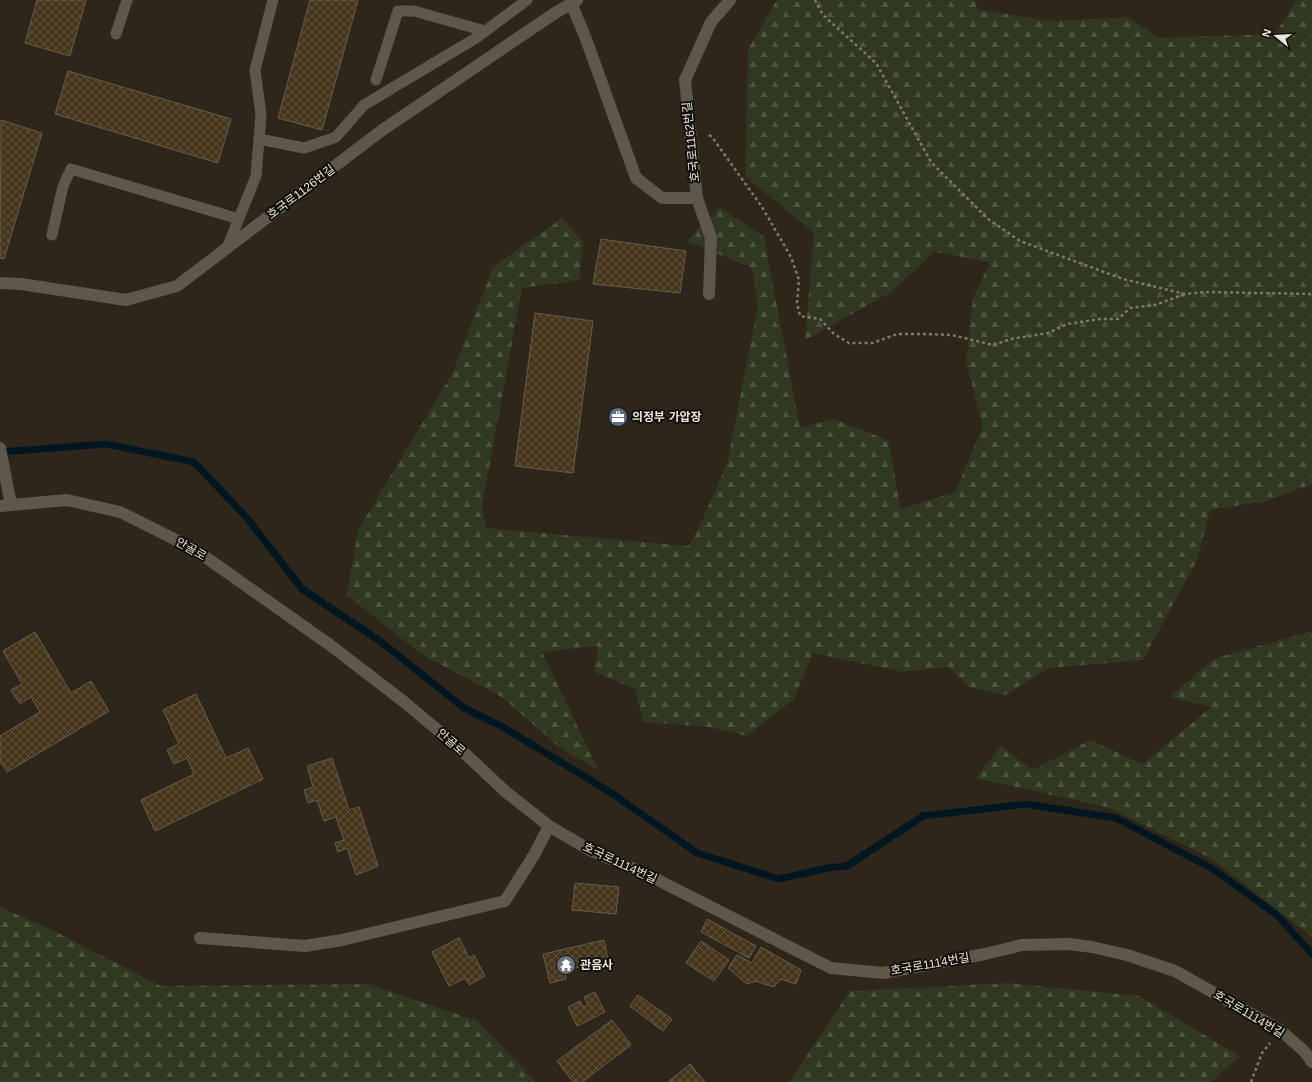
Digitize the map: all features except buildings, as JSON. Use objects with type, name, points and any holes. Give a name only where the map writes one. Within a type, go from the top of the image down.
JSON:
[{"type":"street","name":"호국로1162번길","points":[[709,294],[711,238],[697,198],[685,80],[711,22],[730,0]]},
{"type":"street","points":[[574,2],[636,178],[662,198],[697,198]]},
{"type":"street","name":"호국로1126번길","points":[[0,283],[21,284],[126,300],[177,286],[380,131],[574,2]]},
{"type":"street","points":[[0,448],[6,474],[6,506]]},
{"type":"street","name":"안골로","points":[[6,506],[67,500],[120,512],[194,549],[330,645],[403,701],[506,792],[549,826]]},
{"type":"street","points":[[200,938],[304,946],[342,940],[505,901],[534,855],[549,826]]},
{"type":"street","name":"호국로1114번길","points":[[549,826],[590,850],[650,876],[831,968],[883,973],[985,954],[1022,945],[1069,944],[1092,947],[1127,955],[1175,971],[1280,1030],[1304,1051],[1312,1062]]},
{"type":"lane","points":[[116,34],[127,0]]},
{"type":"lane","points":[[228,248],[256,176],[261,115],[255,70],[274,0]]},
{"type":"lane","points":[[260,139],[304,148],[336,137],[364,105],[485,31],[527,0]]},
{"type":"lane","points":[[376,80],[398,11],[414,12],[485,31]]},
{"type":"lane","points":[[52,235],[63,186],[71,169],[239,219]]},
{"type":"path","points":[[815,0],[823,15],[876,63],[931,162],[988,219],[1020,241],[1123,279],[1185,294]]},
{"type":"path","points":[[690,123],[712,137],[766,213],[791,257],[799,280],[796,303],[800,316],[820,319],[834,334],[849,343],[873,343],[897,334],[926,334],[952,335],[993,345],[1011,339],[1048,333],[1067,324],[1100,319],[1118,319],[1130,308],[1155,305],[1185,294],[1205,292],[1312,294]]},
{"type":"path","points":[[1251,1082],[1262,1053],[1280,1030]]},
{"type":"green space","points":[[777,0],[975,0],[978,10],[1055,21],[1126,17],[1160,38],[1275,34],[1296,0],[1312,0],[1312,484],[1267,501],[1210,510],[1198,558],[1143,660],[1049,668],[1005,695],[969,687],[948,667],[903,672],[813,653],[794,699],[747,736],[709,727],[643,722],[635,689],[594,672],[598,646],[542,652],[599,771],[559,747],[502,697],[421,654],[347,595],[358,530],[452,374],[493,267],[562,218],[583,242],[579,280],[522,288],[482,506],[486,528],[688,546],[698,530],[727,463],[758,306],[752,268],[687,241],[719,207],[764,237],[800,428],[834,419],[888,440],[901,509],[955,492],[983,426],[966,362],[973,298],[990,262],[935,252],[891,292],[805,340],[814,233],[745,176],[748,49]]},
{"type":"green space","points":[[1312,631],[1312,937],[1212,859],[1110,808],[975,778],[1001,746],[1033,770],[1090,740],[1143,764],[1211,707],[1170,697],[1213,659]]},
{"type":"green space","points":[[0,907],[46,927],[161,986],[369,984],[477,1021],[536,1082],[0,1082]]},
{"type":"green space","points":[[1009,983],[1139,996],[1240,1056],[1211,1082],[789,1082],[850,991]]},
{"type":"waterway","points":[[0,452],[106,444],[194,462],[247,518],[302,589],[380,641],[464,708],[503,727],[613,794],[697,853],[779,879],[828,868],[847,866],[923,816],[1026,804],[1116,818],[1213,869],[1277,915],[1312,954]]},
{"type":"place","name":"의정부 가압장","points":[[618,417]]},
{"type":"place","name":"관음사","points":[[566,965]]}]
